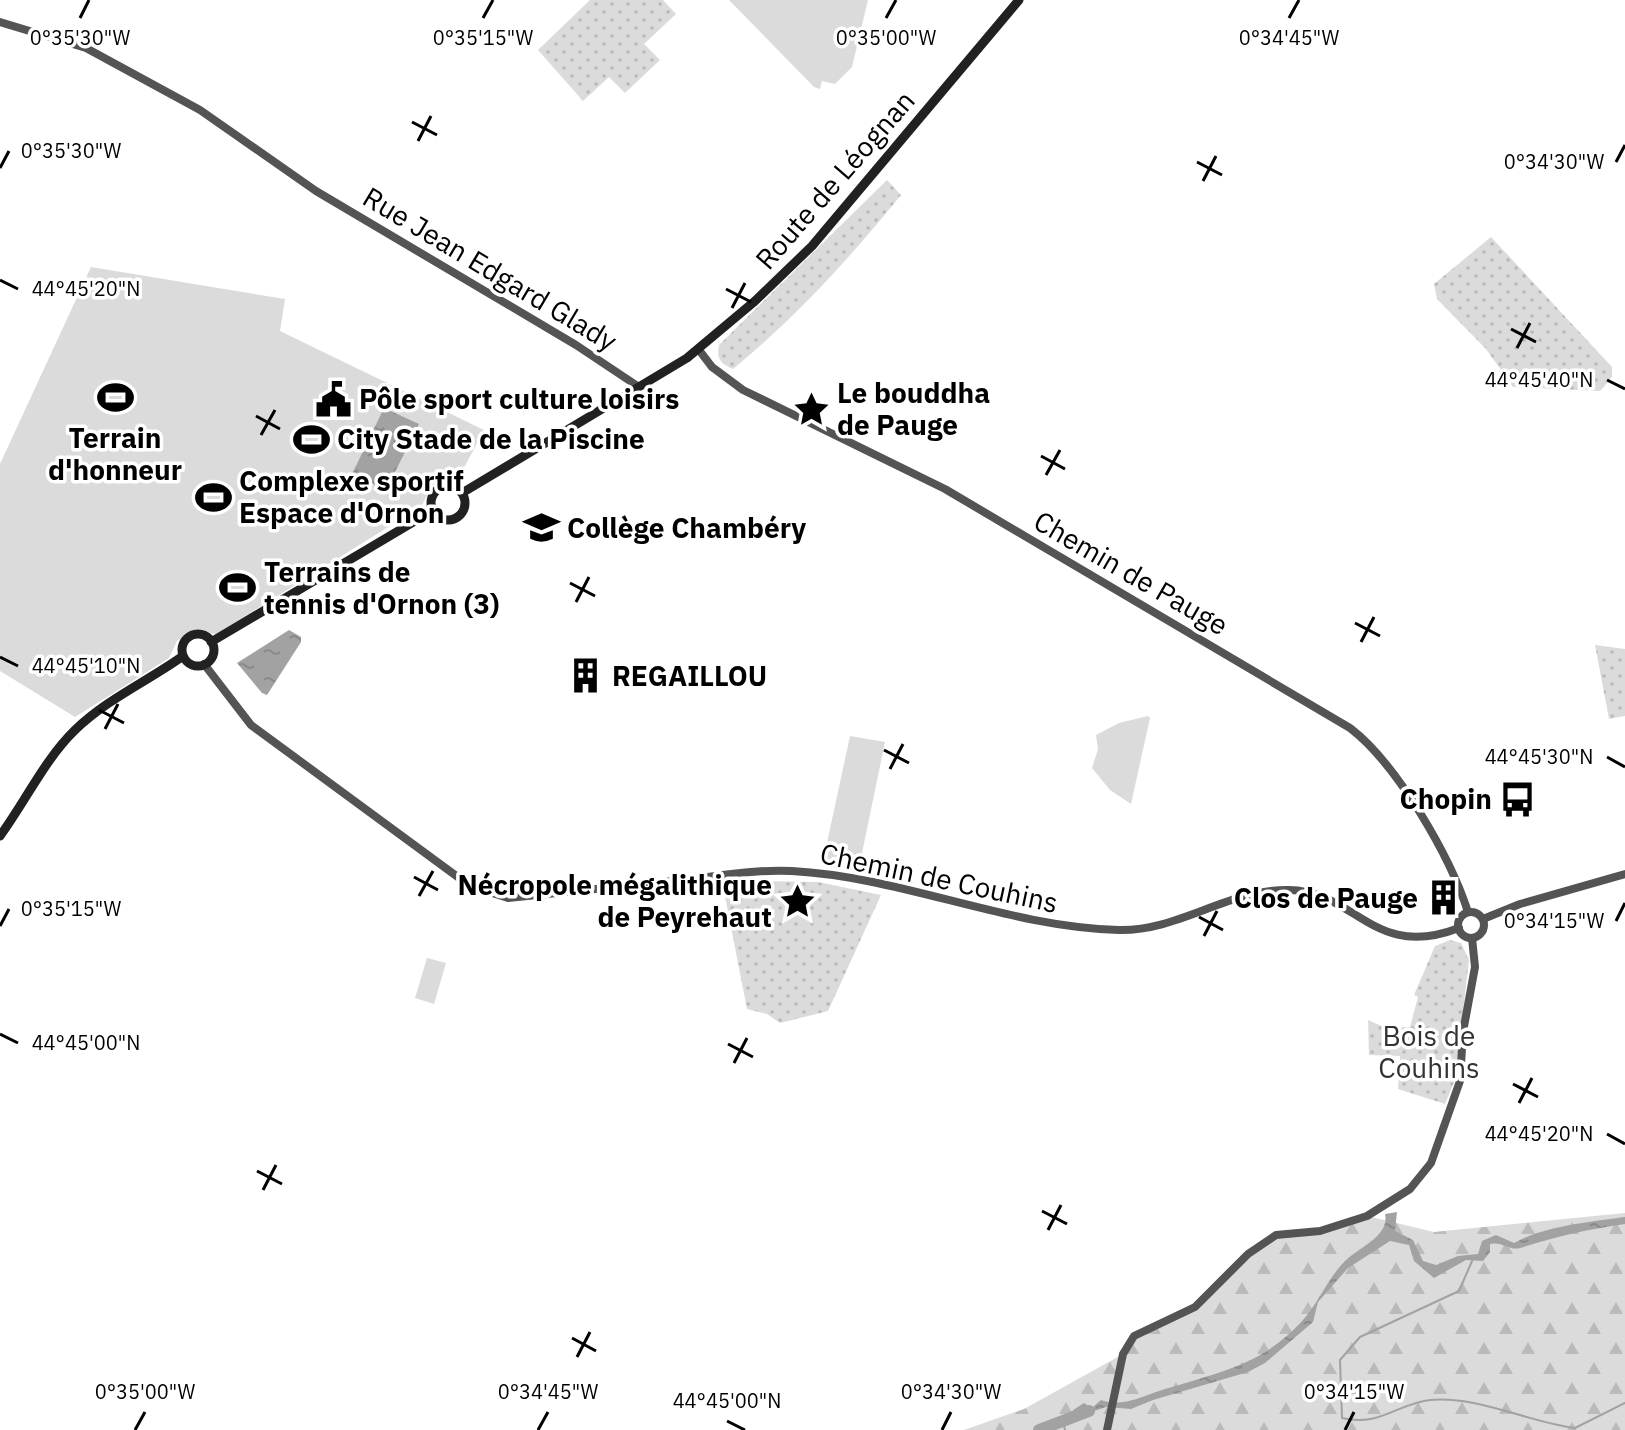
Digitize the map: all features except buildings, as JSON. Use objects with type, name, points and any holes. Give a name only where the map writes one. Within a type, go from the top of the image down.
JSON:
[{"type":"main road","name":"Route de Léognan","points":[[462,493],[699,350],[784,276],[1019,0]]},
{"type":"main road","points":[[450,486],[462,493],[464,509],[456,517],[440,518],[432,511],[432,495],[440,487],[450,486]]},
{"type":"main road","points":[[211,642],[432,511]]},
{"type":"main road","points":[[193,635],[203,635],[211,642],[213,654],[204,664],[194,665],[183,656],[185,641],[193,635]]},
{"type":"main road","points":[[0,836],[58,749],[77,727],[104,706],[183,656]]},
{"type":"street","name":"Rue Jean Edgard Glady","points":[[0,22],[108,58],[228,127],[316,191],[576,345],[639,387]]},
{"type":"street","name":"Chemin de Pauge","points":[[699,350],[712,367],[743,390],[945,489],[1350,728],[1390,767],[1455,875],[1468,912]]},
{"type":"street","name":"Chemin de Couhins","points":[[204,664],[251,725],[470,886],[508,898],[792,871],[877,884],[1026,920],[1079,927],[1150,929],[1242,897],[1289,890],[1321,897],[1387,933],[1430,936],[1459,928]]},
{"type":"street","points":[[1483,919],[1520,904],[1625,874]]},
{"type":"street","points":[[1468,912],[1477,913],[1483,919],[1483,931],[1472,938],[1464,936],[1459,928],[1461,917],[1468,912]]},
{"type":"street","points":[[1107,1430],[1123,1354],[1134,1336],[1195,1307],[1248,1254],[1276,1235],[1320,1231],[1367,1216],[1410,1189],[1431,1163],[1460,1081],[1463,1032],[1475,967],[1472,938]]},
{"type":"green space","points":[[590,0],[663,0],[676,14],[644,44],[660,60],[625,93],[609,77],[583,101],[538,50]]},
{"type":"green space","points":[[729,0],[868,0],[852,67],[835,84],[822,81],[820,89],[814,87]]},
{"type":"green space","points":[[887,180],[901,195],[842,264],[779,329],[733,369],[723,363],[718,354],[719,345]]},
{"type":"green space","points":[[1491,237],[1612,367],[1612,377],[1600,391],[1513,387],[1486,349],[1437,299],[1434,284]]},
{"type":"green space","name":"Complexe sportif Espace d'Ornon","points":[[91,267],[285,299],[280,331],[484,430],[457,481],[435,485],[422,506],[216,634],[189,632],[177,641],[169,658],[75,717],[0,671],[0,464]]},
{"type":"green space","points":[[1595,645],[1625,649],[1625,716],[1609,719]]},
{"type":"green space","points":[[1148,716],[1131,804],[1110,790],[1092,768],[1098,749],[1096,735],[1119,723]]},
{"type":"green space","points":[[850,736],[885,742],[858,872],[822,866]]},
{"type":"green space","points":[[764,881],[818,882],[881,895],[828,1011],[780,1023],[767,1014],[747,1009],[723,886]]},
{"type":"green space","name":"Bois de Couhins","points":[[1450,940],[1461,943],[1469,960],[1455,1080],[1445,1104],[1398,1089],[1400,1056],[1369,1055],[1368,1020],[1386,1028],[1410,1027],[1418,997],[1414,995],[1435,946]]},
{"type":"green space","points":[[427,958],[446,963],[434,1004],[415,998]]},
{"type":"green space","points":[[1625,1213],[1625,1430],[964,1430],[1024,1409],[1123,1354],[1134,1336],[1195,1307],[1248,1254],[1276,1235],[1320,1231],[1367,1216],[1434,1232]]},
{"type":"water","points":[[384,408],[419,424],[386,490],[352,474]]},
{"type":"water","points":[[289,630],[301,637],[301,642],[267,695],[237,663]]},
{"type":"water","points":[[1397,1212],[1395,1231],[1413,1240],[1423,1261],[1436,1265],[1458,1256],[1478,1254],[1482,1241],[1496,1235],[1514,1243],[1539,1232],[1582,1223],[1625,1217],[1625,1224],[1516,1249],[1490,1244],[1490,1252],[1483,1261],[1466,1260],[1434,1278],[1414,1261],[1409,1245],[1390,1241],[1348,1268],[1318,1302],[1313,1322],[1265,1363],[1248,1372],[1131,1409],[1106,1407],[1076,1417],[1073,1410],[1084,1403],[1092,1408],[1101,1400],[1116,1403],[1137,1399],[1218,1373],[1271,1348],[1303,1320],[1345,1261],[1378,1235],[1383,1229],[1385,1214]]},
{"type":"waterway","points":[[1472,1261],[1459,1291],[1360,1337],[1340,1360],[1342,1418],[1367,1420],[1418,1402],[1449,1400],[1575,1428],[1625,1403]]},
{"type":"waterway","points":[[1039,1430],[1089,1411]]},
{"type":"waterway","points":[[1063,1421],[1065,1430]]},
{"type":"place","name":"Terrain d'honneur","points":[[115,398]]},
{"type":"place","name":"Pôle sport culture loisirs","points":[[333,399]]},
{"type":"place","name":"Le bouddha de Pauge","points":[[811,409]]},
{"type":"place","name":"City Stade de la Piscine","points":[[311,439]]},
{"type":"place","name":"Complexe sportif Espace d'Ornon","points":[[213,497]]},
{"type":"place","name":"Collège Chambéry","points":[[541,528]]},
{"type":"place","name":"Terrains de tennis d'Ornon (3)","points":[[238,588]]},
{"type":"place","name":"REGAILLOU","points":[[586,676]]},
{"type":"place","name":"Chopin","points":[[1518,799]]},
{"type":"place","name":"Clos de Pauge","points":[[1444,898]]},
{"type":"place","name":"Nécropole mégalithique de Peyrehaut","points":[[798,901]]}]
